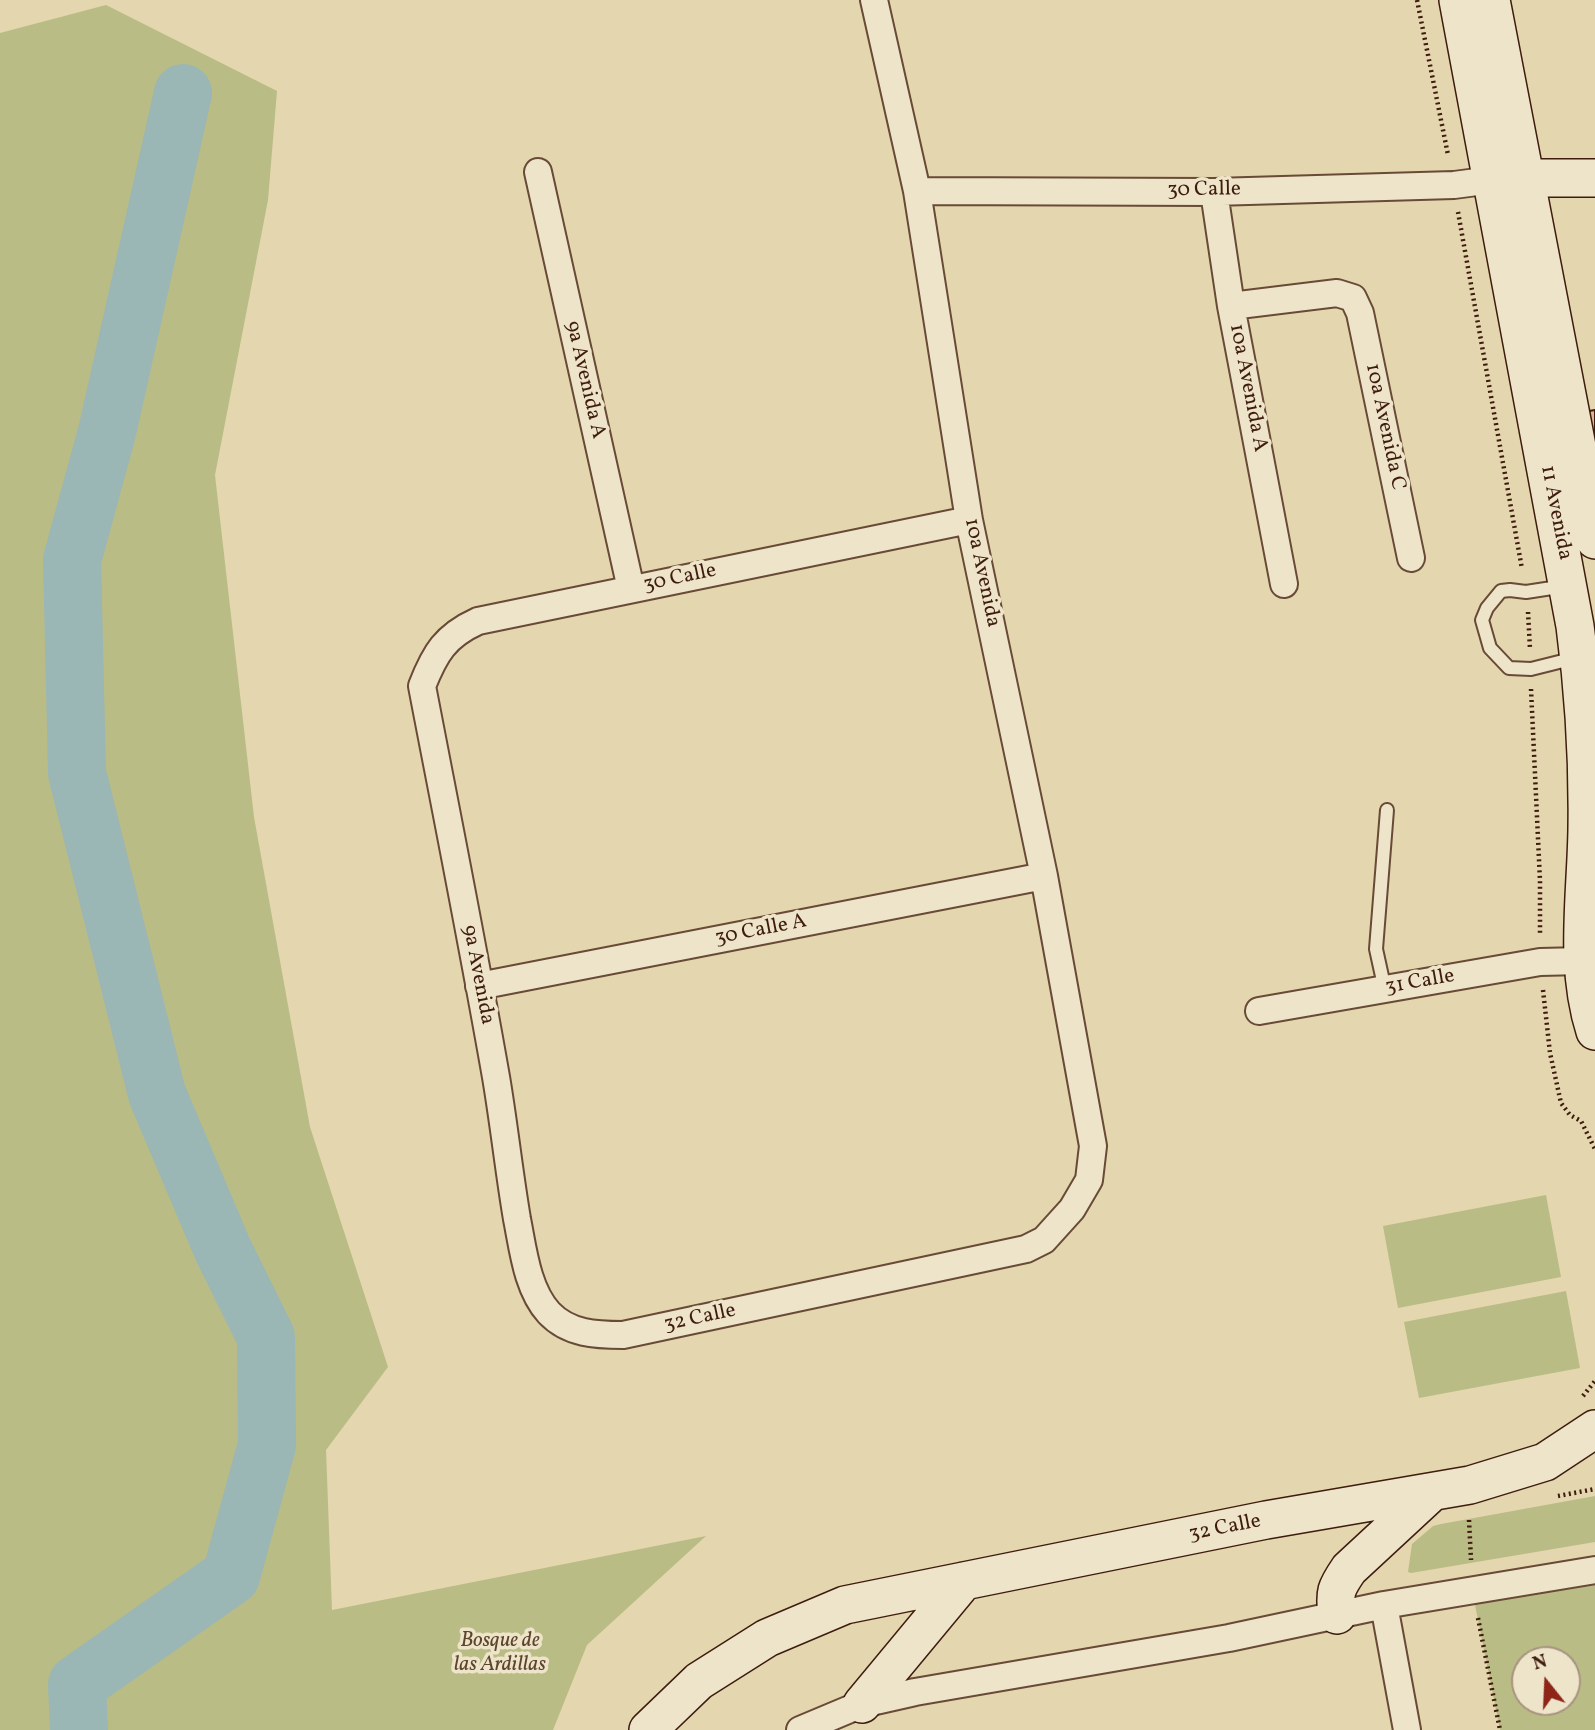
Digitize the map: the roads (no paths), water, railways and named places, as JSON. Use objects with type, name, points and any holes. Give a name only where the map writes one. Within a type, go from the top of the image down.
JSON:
[{"type":"street","name":"10a Avenida","points":[[874,0],[916,191],[969,520],[1044,876],[1093,1146]]},
{"type":"street","name":"11 Avenida","points":[[1458,0],[1509,179],[1595,540]]},
{"type":"street","name":"11 Avenida","points":[[1491,0],[1509,179],[1580,657],[1587,755],[1582,961],[1588,1008],[1595,1031]]},
{"type":"street","name":"9a Avenida A","points":[[538,172],[631,589]]},
{"type":"street","name":"30 Calle","points":[[916,191],[1214,192],[1454,185],[1509,179],[1595,178]]},
{"type":"street","name":"10a Avenida A","points":[[1214,192],[1231,306],[1284,584]]},
{"type":"street","name":"10a Avenida C","points":[[1231,306],[1337,293],[1353,298],[1360,313],[1411,558]]},
{"type":"street","name":"30 Calle","points":[[422,686],[429,668],[445,642],[460,629],[478,621],[969,520]]},
{"type":"street","name":"9a Avenida","points":[[422,686],[497,1079],[526,1265]]},
{"type":"street","name":"30 Calle A","points":[[479,986],[1044,876]]},
{"type":"street","name":"31 Calle","points":[[1259,1011],[1540,962],[1582,961]]},
{"type":"street","name":"32 Calle","points":[[526,1265],[536,1291],[550,1313],[570,1329],[594,1335],[623,1335],[1026,1249],[1044,1240],[1072,1209],[1089,1180],[1093,1146]]},
{"type":"street","name":"32 Calle","points":[[648,1730],[699,1681],[721,1667],[767,1639],[845,1605],[1266,1520],[1471,1485],[1545,1462],[1595,1429]]},
{"type":"street","points":[[1337,1615],[1335,1597],[1339,1583],[1349,1569],[1431,1493]]},
{"type":"street","points":[[800,1730],[862,1704],[915,1692],[1228,1638],[1384,1605],[1595,1570]]},
{"type":"street","points":[[862,1704],[964,1581]]},
{"type":"street","points":[[1384,1605],[1407,1730]]},
{"type":"lane","points":[[1569,585],[1527,592],[1500,591],[1482,620],[1490,648],[1509,668],[1531,669],[1580,657]]},
{"type":"lane","points":[[1385,990],[1376,949],[1387,810]]},
{"type":"waterway","points":[[79,1730],[77,1684],[231,1576],[267,1445],[266,1337],[223,1250],[157,1094],[77,773],[72,560],[107,432],[183,93]]},
{"type":"park label","name":"Bosque de las Ardillas","points":[[500,1654]]}]
